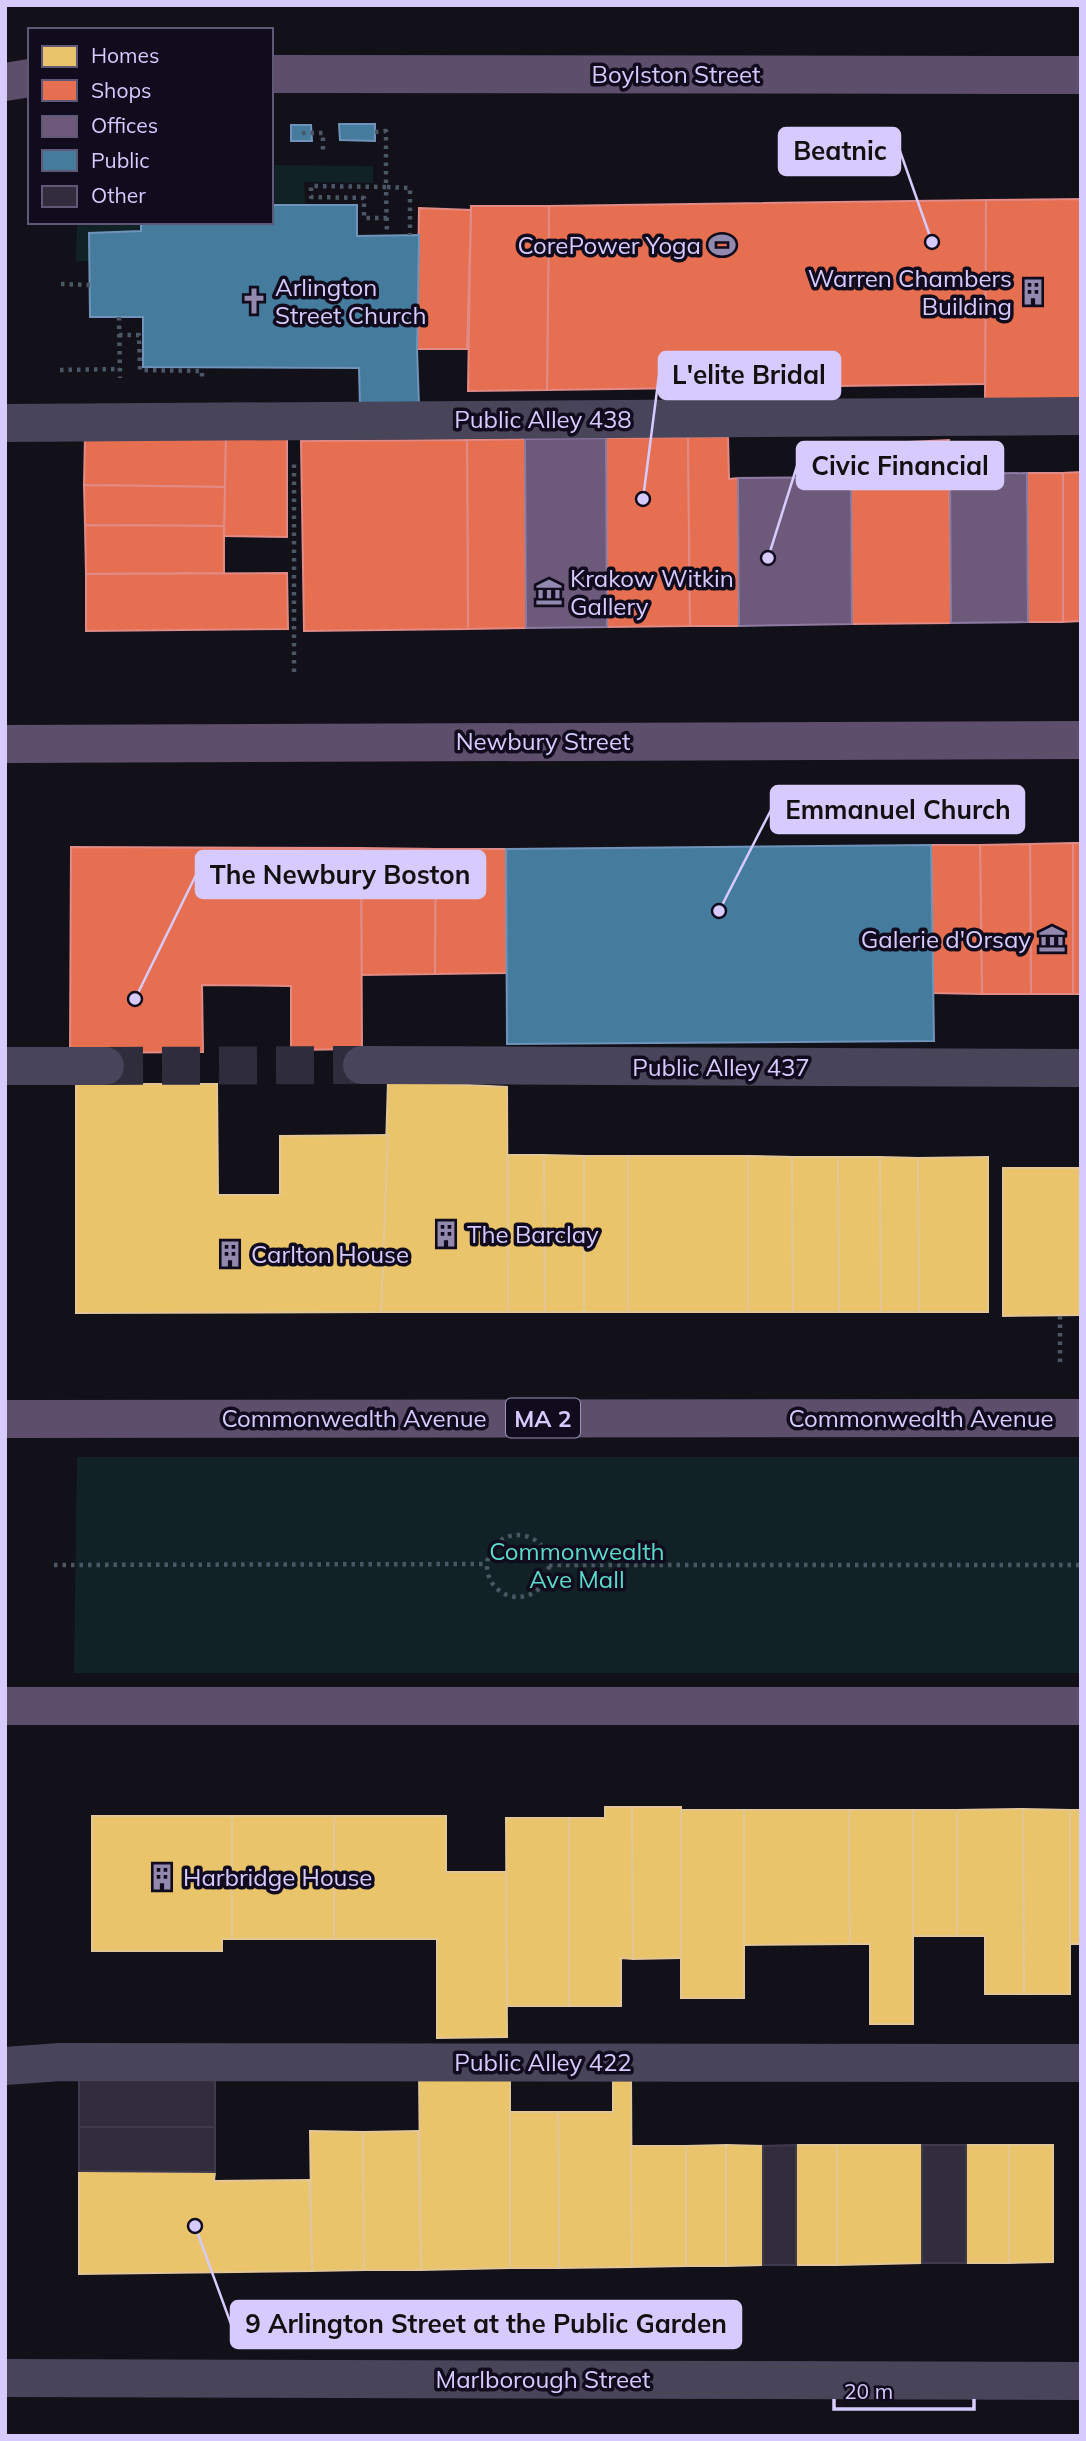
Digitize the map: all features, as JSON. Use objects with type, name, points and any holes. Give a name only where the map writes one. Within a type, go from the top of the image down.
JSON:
[{"type":"main road","name":"Boylston Street","points":[[273,74],[1081,75]]},
{"type":"main road","points":[[5,82],[28,78]]},
{"type":"main road","name":"Newbury Street","points":[[5,744],[1081,740]]},
{"type":"main road","name":"Commonwealth Avenue","points":[[5,1419],[1081,1418]]},
{"type":"main road","points":[[5,1706],[1081,1706]]},
{"type":"street","name":"Public Alley 438","points":[[5,423],[1081,416]]},
{"type":"street","name":"Public Alley 437","points":[[362,1065],[1081,1068]]},
{"type":"street","points":[[5,1066],[105,1066]]},
{"type":"street","name":"Public Alley 422","points":[[5,2066],[60,2062],[1081,2063]]},
{"type":"street","name":"Marlborough Street","points":[[5,2378],[1081,2381]]},
{"type":"path","points":[[375,132],[386,131],[387,235]]},
{"type":"path","points":[[302,133],[323,133],[323,153]]},
{"type":"path","points":[[387,218],[364,218],[364,198],[311,197],[311,186],[410,188],[410,235]]},
{"type":"path","points":[[61,284],[90,285]]},
{"type":"path","points":[[119,317],[120,380]]},
{"type":"path","points":[[119,335],[139,335],[139,370],[202,371],[202,380],[188,380]]},
{"type":"path","points":[[60,370],[120,369]]},
{"type":"path","points":[[294,480],[294,672]]},
{"type":"path","points":[[1060,1315],[1060,1366]]},
{"type":"path","points":[[523,1535],[541,1545],[549,1565],[544,1584],[528,1595],[518,1597],[508,1595],[492,1584],[487,1564],[494,1545],[503,1539],[523,1535]]},
{"type":"path","points":[[54,1565],[487,1564]]},
{"type":"path","points":[[549,1565],[1081,1565]]},
{"type":"green space","points":[[273,165],[373,166],[373,183],[304,182],[305,205],[273,205]]},
{"type":"green space","points":[[77,224],[141,224],[141,231],[89,233],[89,261],[76,261]]},
{"type":"green space","name":"Commonwealth Ave Mall","points":[[77,1457],[1081,1457],[1081,1673],[74,1673]]},
{"type":"building: Homes","name":"The Barclay","points":[[388,1081],[507,1087],[508,1312],[381,1312]]},
{"type":"building: Homes","name":"Carlton House","points":[[76,1084],[217,1084],[218,1195],[280,1195],[280,1136],[388,1135],[381,1312],[76,1313]]},
{"type":"building: Homes","points":[[508,1155],[544,1155],[545,1312],[508,1312]]},
{"type":"building: Homes","points":[[544,1155],[584,1156],[584,1312],[545,1312]]},
{"type":"building: Homes","points":[[584,1156],[628,1156],[628,1312],[584,1312]]},
{"type":"building: Homes","points":[[628,1156],[748,1156],[748,1312],[628,1312]]},
{"type":"building: Homes","points":[[748,1156],[792,1157],[793,1312],[748,1312]]},
{"type":"building: Homes","points":[[792,1157],[838,1157],[839,1312],[793,1312]]},
{"type":"building: Homes","points":[[838,1157],[880,1157],[881,1312],[839,1312]]},
{"type":"building: Homes","points":[[880,1157],[918,1158],[919,1312],[881,1312]]},
{"type":"building: Homes","points":[[988,1157],[988,1312],[919,1312],[918,1158]]},
{"type":"building: Homes","points":[[1003,1168],[1081,1168],[1081,1315],[1003,1316]]},
{"type":"building: Homes","points":[[605,1807],[632,1807],[633,1959],[621,1958],[621,2006],[569,2006],[569,1818],[605,1818]]},
{"type":"building: Homes","points":[[632,1807],[681,1807],[681,1958],[633,1959]]},
{"type":"building: Homes","points":[[1023,1809],[1070,1810],[1070,1994],[1024,1994]]},
{"type":"building: Homes","points":[[1023,1809],[1024,1994],[985,1994],[985,1936],[957,1936],[957,1810]]},
{"type":"building: Homes","points":[[681,1810],[744,1810],[744,1998],[681,1998]]},
{"type":"building: Homes","points":[[744,1810],[849,1810],[850,1944],[744,1945]]},
{"type":"building: Homes","points":[[849,1810],[913,1810],[913,2024],[870,2024],[870,1944],[850,1944]]},
{"type":"building: Homes","points":[[913,1810],[957,1810],[957,1936],[913,1936]]},
{"type":"building: Homes","points":[[1070,1810],[1081,1810],[1081,1944],[1070,1944]]},
{"type":"building: Homes","name":"Harbridge House","points":[[92,1816],[232,1816],[232,1939],[222,1939],[222,1951],[92,1951]]},
{"type":"building: Homes","points":[[232,1816],[334,1816],[334,1939],[232,1939]]},
{"type":"building: Homes","points":[[334,1816],[446,1816],[446,1872],[506,1872],[507,2037],[437,2038],[437,1939],[334,1939]]},
{"type":"building: Homes","points":[[506,1818],[569,1818],[569,2006],[507,2006]]},
{"type":"building: Homes","points":[[419,2070],[510,2070],[510,2268],[421,2270]]},
{"type":"building: Homes","points":[[613,2073],[631,2073],[632,2267],[559,2268],[558,2112],[613,2112]]},
{"type":"building: Homes","points":[[510,2112],[558,2112],[559,2268],[510,2268]]},
{"type":"building: Homes","points":[[310,2131],[363,2132],[364,2270],[312,2271]]},
{"type":"building: Homes","points":[[418,2131],[421,2270],[364,2270],[363,2132]]},
{"type":"building: Homes","points":[[726,2145],[763,2146],[763,2265],[726,2266]]},
{"type":"building: Homes","points":[[726,2145],[726,2266],[686,2266],[686,2146]]},
{"type":"building: Homes","points":[[796,2145],[837,2145],[837,2265],[796,2265]]},
{"type":"building: Homes","points":[[837,2145],[922,2145],[922,2263],[837,2265]]},
{"type":"building: Homes","points":[[966,2145],[1009,2145],[1009,2263],[966,2263]]},
{"type":"building: Homes","points":[[1009,2145],[1053,2145],[1053,2262],[1009,2263]]},
{"type":"building: Homes","points":[[631,2146],[686,2146],[686,2266],[632,2267]]},
{"type":"building: Homes","points":[[79,2171],[215,2172],[214,2181],[309,2180],[312,2271],[79,2274]]},
{"type":"building: Shops","name":"Warren Chambers Building","points":[[1081,199],[1081,402],[985,403],[986,200]]},
{"type":"building: Shops","points":[[986,200],[985,384],[547,390],[549,206]]},
{"type":"building: Shops","points":[[471,206],[549,206],[547,390],[468,391]]},
{"type":"building: Shops","points":[[419,208],[471,210],[467,349],[417,349]]},
{"type":"building: Shops","points":[[85,435],[226,437],[225,487],[84,485]]},
{"type":"building: Shops","points":[[226,437],[287,439],[287,537],[224,536]]},
{"type":"building: Shops","points":[[688,437],[690,626],[607,627],[606,438]]},
{"type":"building: Shops","points":[[688,437],[728,437],[729,479],[738,478],[739,626],[690,626]]},
{"type":"building: Shops","points":[[525,439],[526,628],[468,629],[467,440]]},
{"type":"building: Shops","points":[[467,440],[468,629],[304,631],[301,441]]},
{"type":"building: Shops","points":[[949,440],[951,623],[852,624],[851,477],[910,477],[909,442]]},
{"type":"building: Shops","points":[[1081,472],[1081,621],[1063,622],[1063,473]]},
{"type":"building: Shops","points":[[1027,473],[1063,473],[1063,622],[1028,622]]},
{"type":"building: Shops","points":[[84,485],[225,487],[224,526],[85,525]]},
{"type":"building: Shops","points":[[85,525],[224,526],[224,573],[86,574]]},
{"type":"building: Shops","points":[[287,573],[288,629],[86,631],[86,574]]},
{"type":"building: Shops","points":[[1073,843],[1073,994],[1031,994],[1030,844]]},
{"type":"building: Shops","points":[[1073,843],[1081,843],[1081,994],[1073,994]]},
{"type":"building: Shops","points":[[1030,844],[1031,994],[982,994],[980,845]]},
{"type":"building: Shops","points":[[931,845],[980,845],[982,994],[933,993]]},
{"type":"building: Shops","points":[[71,847],[361,848],[362,1049],[291,1050],[291,986],[202,985],[203,1052],[70,1053]]},
{"type":"building: Shops","points":[[361,848],[436,849],[435,974],[362,975]]},
{"type":"building: Shops","points":[[436,849],[506,849],[507,973],[435,974]]},
{"type":"building: Offices","points":[[606,438],[607,627],[526,628],[525,439]]},
{"type":"building: Offices","points":[[1027,473],[1028,622],[951,623],[950,474]]},
{"type":"building: Offices","points":[[851,477],[852,624],[739,626],[738,478]]},
{"type":"building: Public","points":[[339,124],[375,124],[375,141],[340,140]]},
{"type":"building: Public","points":[[291,125],[311,125],[312,141],[291,141]]},
{"type":"building: Public","name":"Arlington Street Church","points":[[273,205],[357,205],[357,236],[419,235],[419,406],[360,406],[359,368],[143,367],[143,317],[90,317],[89,233],[141,231],[141,224],[273,224]]},
{"type":"building: Public","points":[[931,845],[934,1041],[507,1044],[506,849]]},
{"type":"building: Other","points":[[79,2071],[215,2071],[215,2127],[79,2127]]},
{"type":"building: Other","points":[[79,2127],[215,2127],[215,2172],[79,2171]]},
{"type":"building: Other","points":[[796,2145],[796,2265],[763,2265],[763,2146]]},
{"type":"building: Other","points":[[922,2145],[966,2145],[966,2263],[922,2263]]},
{"type":"tunnel","points":[[105,1066],[362,1065]]},
{"type":"place","name":"Beatnic","points":[[932,242]]},
{"type":"place","name":"CorePower Yoga","points":[[722,245]]},
{"type":"place","name":"Warren Chambers Building","points":[[1033,292]]},
{"type":"place","name":"Arlington Street Church","points":[[254,301]]},
{"type":"place","name":"L'elite Bridal","points":[[643,499]]},
{"type":"place","name":"Civic Financial","points":[[768,558]]},
{"type":"place","name":"Krakow Witkin Gallery","points":[[549,592]]},
{"type":"place","name":"Emmanuel Church","points":[[719,911]]},
{"type":"place","name":"Galerie d'Orsay","points":[[1052,939]]},
{"type":"place","name":"The Newbury Boston","points":[[135,999]]},
{"type":"place","name":"The Barclay","points":[[446,1234]]},
{"type":"place","name":"Carlton House","points":[[230,1254]]},
{"type":"place","name":"Harbridge House","points":[[162,1877]]},
{"type":"place","name":"9 Arlington Street at the Public Garden","points":[[195,2226]]}]
